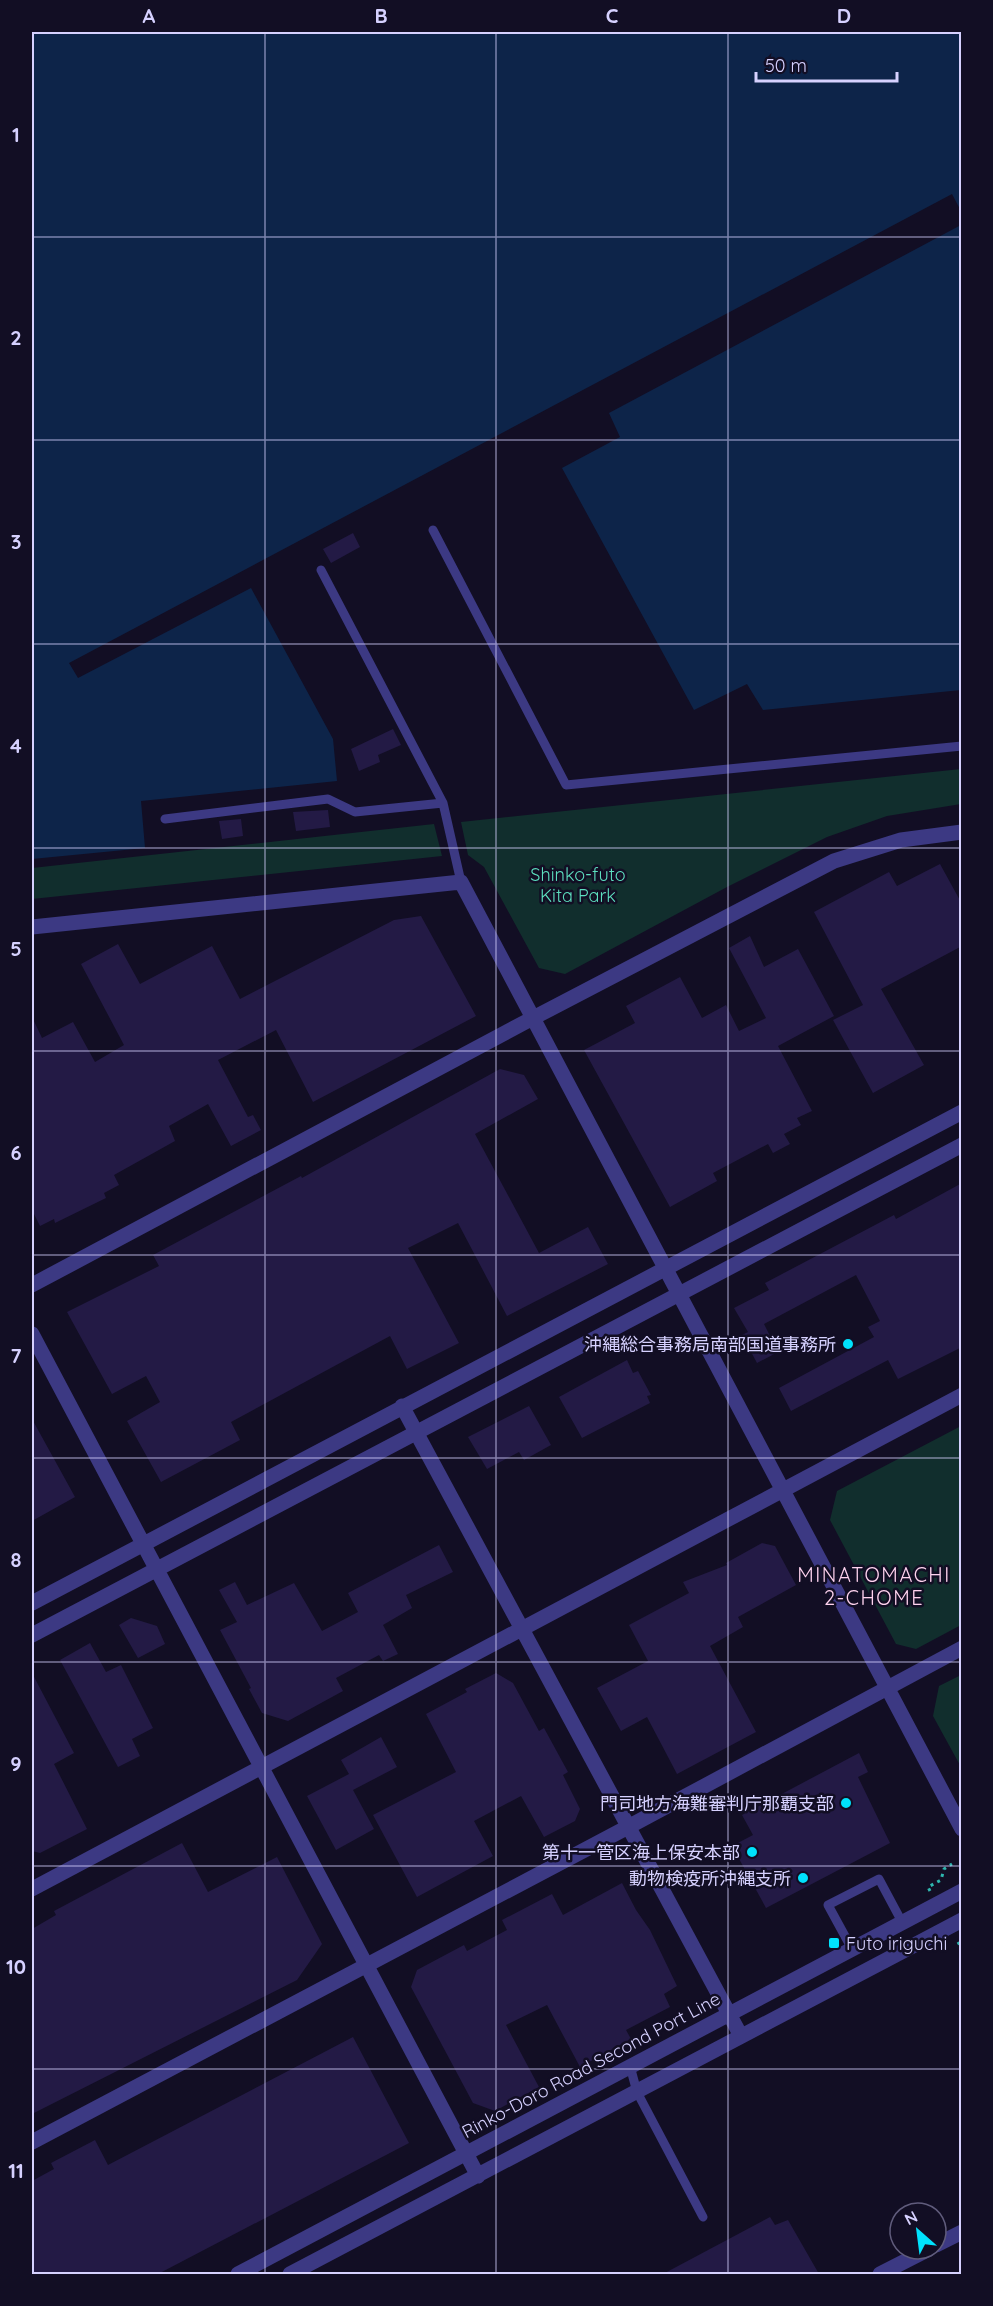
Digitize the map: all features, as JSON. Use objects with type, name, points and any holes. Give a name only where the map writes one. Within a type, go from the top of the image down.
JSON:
[{"type":"street","points":[[32,1285],[533,1018],[834,861],[901,840],[962,831]]},
{"type":"street","points":[[32,927],[461,882],[781,1491],[962,1829]]},
{"type":"street","points":[[32,1603],[962,1112]]},
{"type":"street","points":[[32,1635],[962,1145]]},
{"type":"street","points":[[32,1334],[478,2176]]},
{"type":"street","points":[[32,1889],[962,1395]]},
{"type":"street","points":[[402,1406],[741,2036]]},
{"type":"street","points":[[32,2142],[962,1648]]},
{"type":"street","name":"Rinko-Doro Road Second Port Line","points":[[238,2274],[962,1891]]},
{"type":"street","points":[[290,2274],[962,1920]]},
{"type":"street","points":[[948,2239],[962,2232]]},
{"type":"street","points":[[880,2274],[905,2261]]},
{"type":"lane","points":[[433,530],[566,785],[962,746]]},
{"type":"lane","points":[[321,570],[443,803],[461,882]]},
{"type":"lane","points":[[165,819],[328,799],[355,812],[443,803]]},
{"type":"lane","points":[[852,1949],[828,1905],[879,1879],[902,1922]]},
{"type":"lane","points":[[630,2066],[637,2091],[703,2217]]},
{"type":"path","points":[[931,1892],[928,1887],[941,1880],[944,1869],[952,1864]]},
{"type":"path","points":[[958,1942],[962,1949]]},
{"type":"green space","name":"Shinko-futo Kita Park","points":[[961,769],[961,804],[887,816],[827,837],[727,887],[565,974],[539,968],[484,867],[468,855],[461,822]]},
{"type":"green space","points":[[434,824],[442,856],[32,899],[32,868]]},
{"type":"green space","points":[[961,1426],[961,1625],[916,1649],[896,1644],[830,1520],[837,1491]]},
{"type":"green space","points":[[961,1675],[961,1767],[933,1716],[939,1686]]},
{"type":"water","points":[[32,32],[961,32],[961,211],[952,194],[69,663],[78,678],[251,588],[333,739],[337,781],[141,801],[145,848],[32,859]]},
{"type":"water","points":[[961,225],[961,690],[763,710],[747,684],[694,710],[562,468],[620,437],[609,413]]},
{"type":"building","points":[[353,533],[360,547],[331,563],[323,549]]},
{"type":"building","points":[[393,729],[401,745],[378,755],[380,762],[359,771],[351,749]]},
{"type":"building","points":[[328,810],[330,827],[296,831],[293,812]]},
{"type":"building","points":[[241,819],[243,836],[222,839],[219,821]]},
{"type":"building","points":[[940,864],[962,904],[962,946],[881,989],[924,1065],[873,1093],[833,1020],[863,1005],[814,912],[889,872],[897,886]]},
{"type":"building","points":[[421,916],[476,1016],[313,1102],[276,1030],[218,1060],[248,1117],[253,1115],[261,1130],[231,1146],[208,1104],[169,1126],[175,1141],[114,1175],[119,1185],[104,1193],[106,1198],[55,1223],[54,1219],[40,1226],[32,1210],[32,1017],[42,1038],[73,1022],[95,1062],[124,1045],[81,964],[118,944],[140,984],[212,946],[240,999],[394,920]]},
{"type":"building","points":[[750,936],[764,967],[798,949],[834,1016],[778,1046],[812,1111],[797,1118],[801,1125],[784,1134],[790,1144],[773,1153],[768,1144],[713,1173],[717,1181],[670,1207],[584,1050],[635,1023],[626,1006],[680,977],[702,1018],[726,1005],[739,1031],[766,1018],[729,948]]},
{"type":"building","points":[[500,1069],[524,1075],[538,1099],[475,1134],[539,1253],[588,1227],[608,1264],[507,1316],[458,1223],[408,1248],[459,1343],[407,1369],[390,1336],[231,1422],[240,1440],[161,1482],[127,1421],[160,1402],[146,1376],[112,1394],[67,1312],[159,1266],[153,1255],[301,1176],[302,1178]]},
{"type":"building","points":[[962,1183],[962,1347],[898,1379],[888,1360],[791,1411],[779,1388],[874,1337],[868,1327],[880,1321],[856,1275],[764,1324],[778,1352],[757,1363],[742,1335],[748,1332],[734,1308],[769,1290],[765,1283],[894,1215],[896,1219]]},
{"type":"building","points":[[627,1360],[633,1373],[638,1371],[651,1395],[647,1396],[650,1403],[582,1438],[559,1397]]},
{"type":"building","points":[[529,1406],[551,1445],[524,1460],[519,1452],[487,1469],[468,1437]]},
{"type":"building","points":[[32,1419],[75,1497],[32,1521]]},
{"type":"building","points":[[762,1543],[775,1546],[796,1585],[738,1617],[743,1627],[710,1646],[756,1732],[677,1774],[647,1717],[621,1731],[597,1688],[648,1661],[629,1625],[689,1593],[683,1582],[727,1565],[726,1563]]},
{"type":"building","points":[[439,1545],[453,1572],[406,1595],[412,1608],[383,1625],[398,1654],[383,1661],[379,1655],[336,1678],[343,1691],[288,1721],[262,1713],[220,1630],[237,1622],[219,1590],[235,1582],[247,1605],[294,1583],[322,1631],[358,1612],[348,1593]]},
{"type":"building","points":[[131,1618],[157,1626],[165,1644],[138,1658],[119,1625]]},
{"type":"building","points":[[90,1643],[106,1672],[121,1665],[153,1728],[132,1739],[140,1756],[118,1767],[60,1660]]},
{"type":"building","points":[[32,1673],[74,1753],[54,1764],[87,1829],[40,1853],[32,1851]]},
{"type":"building","points":[[496,1673],[513,1683],[539,1731],[544,1728],[568,1772],[563,1775],[580,1809],[575,1821],[544,1837],[521,1796],[474,1821],[493,1856],[417,1897],[373,1815],[456,1772],[426,1714],[467,1692],[465,1689]]},
{"type":"building","points":[[381,1737],[397,1767],[353,1790],[374,1829],[336,1850],[307,1796],[349,1774],[341,1760]]},
{"type":"building","points":[[859,1753],[868,1772],[858,1777],[890,1843],[766,1908],[732,1846],[753,1835],[742,1815]]},
{"type":"building","points":[[182,1843],[208,1892],[277,1857],[322,1944],[297,1980],[32,2114],[32,1929],[56,1915],[54,1911]]},
{"type":"building","points":[[622,1883],[650,1930],[677,1986],[664,1994],[670,2007],[626,2030],[631,2039],[580,2067],[547,2005],[506,2025],[539,2087],[495,2111],[473,2103],[411,1987],[417,1970],[464,1945],[467,1951],[507,1930],[502,1920],[552,1894],[563,1915]]},
{"type":"building","points":[[353,2037],[409,2143],[158,2274],[32,2274],[32,2181],[54,2169],[51,2163],[95,2140],[108,2165]]},
{"type":"building","points":[[770,2217],[775,2225],[788,2220],[819,2274],[663,2274]]},
{"type":"place","name":"沖縄総合事務局南部国道事務所","points":[[848,1344]]},
{"type":"place","name":"門司地方海難審判庁那覇支部","points":[[846,1803]]},
{"type":"place","name":"第十一管区海上保安本部","points":[[752,1852]]},
{"type":"place","name":"動物検疫所沖縄支所","points":[[803,1878]]},
{"type":"place","name":"Futo iriguchi","points":[[834,1943]]},
{"type":"district","name":"MINATOMACHI 2-CHOME","points":[[874,1586]]}]
